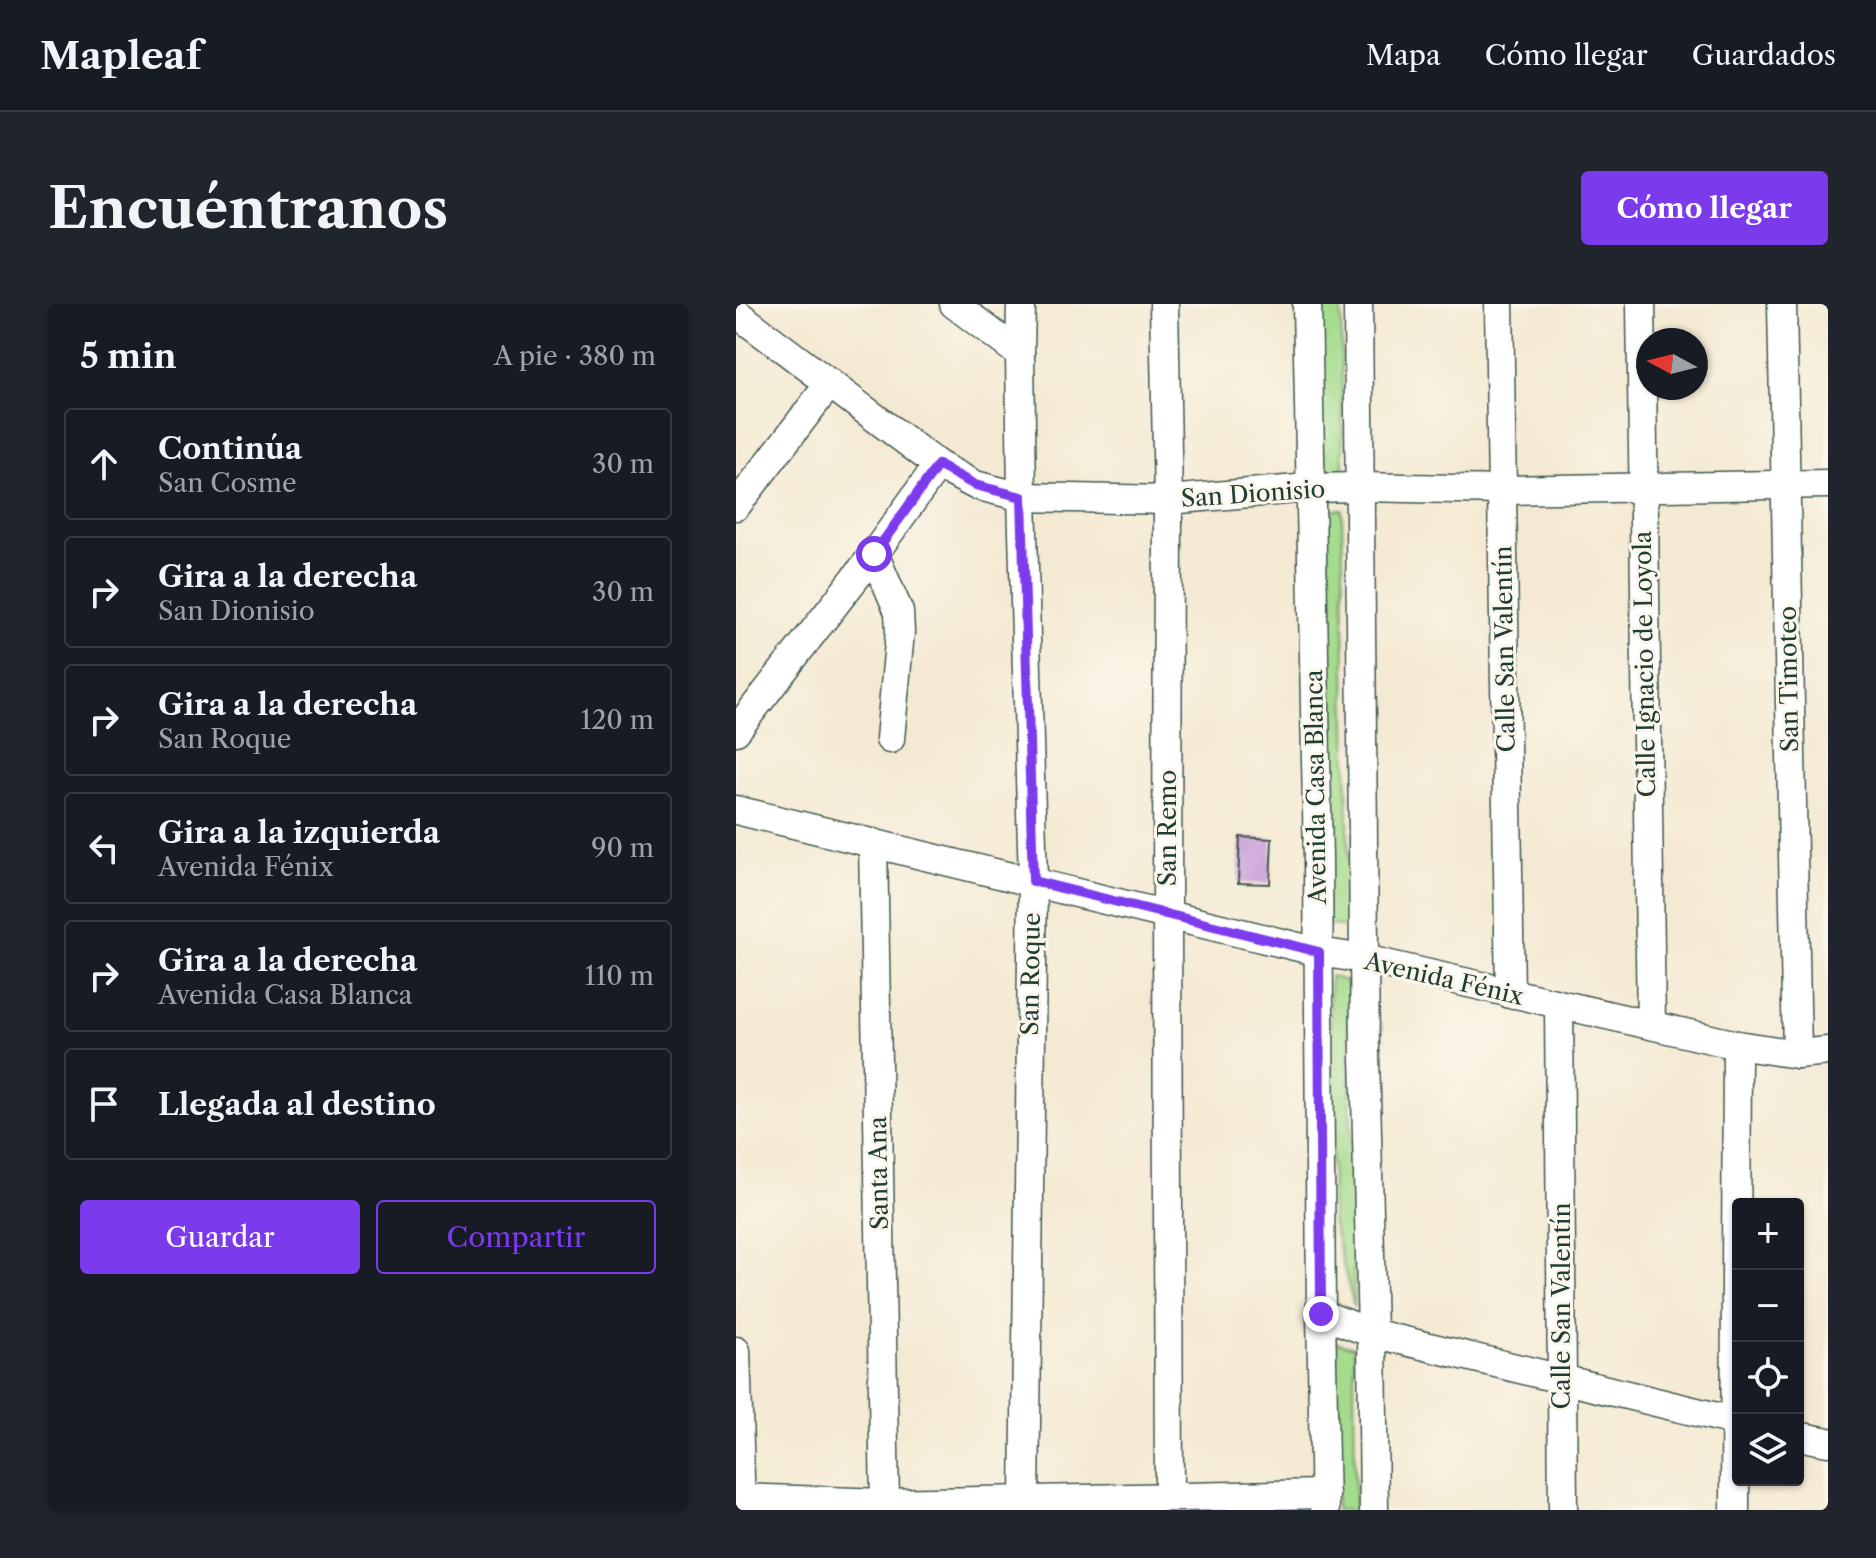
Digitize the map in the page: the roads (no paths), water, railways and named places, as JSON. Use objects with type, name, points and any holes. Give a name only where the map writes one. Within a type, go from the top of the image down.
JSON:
[{"type":"street","points":[[954,304],[1020,354]]},
{"type":"street","name":"San Roque","points":[[1021,304],[1022,497],[1033,881],[1025,1499]]},
{"type":"street","name":"San Remo","points":[[1164,304],[1168,500],[1169,1496]]},
{"type":"street","name":"Avenida Casa Blanca","points":[[1307,304],[1325,1502]]},
{"type":"street","name":"Avenida Casa Blanca","points":[[1358,304],[1364,959],[1374,1510]]},
{"type":"street","name":"Calle San Valentín","points":[[1499,304],[1510,994]]},
{"type":"street","name":"Calle Ignacio de Loyola","points":[[1641,304],[1651,1025]]},
{"type":"street","name":"San Timoteo","points":[[1782,304],[1797,1054]]},
{"type":"street","name":"San Dionisio","points":[[736,313],[938,465],[975,485],[1022,497],[1168,500],[1309,488],[1502,490],[1828,484]]},
{"type":"street","points":[[736,506],[830,383]]},
{"type":"street","points":[[736,731],[874,554],[938,465]]},
{"type":"street","points":[[874,554],[899,612],[900,632],[890,739]]},
{"type":"street","name":"Avenida Fénix","points":[[736,810],[1319,952],[1364,959],[1737,1045],[1797,1054],[1828,1051]]},
{"type":"street","name":"Santa Ana","points":[[873,843],[885,1503]]},
{"type":"street","name":"Calle San Valentín","points":[[1559,1005],[1563,1510]]},
{"type":"street","points":[[1737,1045],[1737,1414]]},
{"type":"street","points":[[1321,1314],[1372,1333],[1732,1421]]},
{"type":"street","points":[[736,1351],[741,1504],[1169,1496],[1325,1502]]},
{"type":"street","points":[[1804,1437],[1828,1442]]},
{"type":"street","points":[[1735,1510],[1736,1486]]}]
